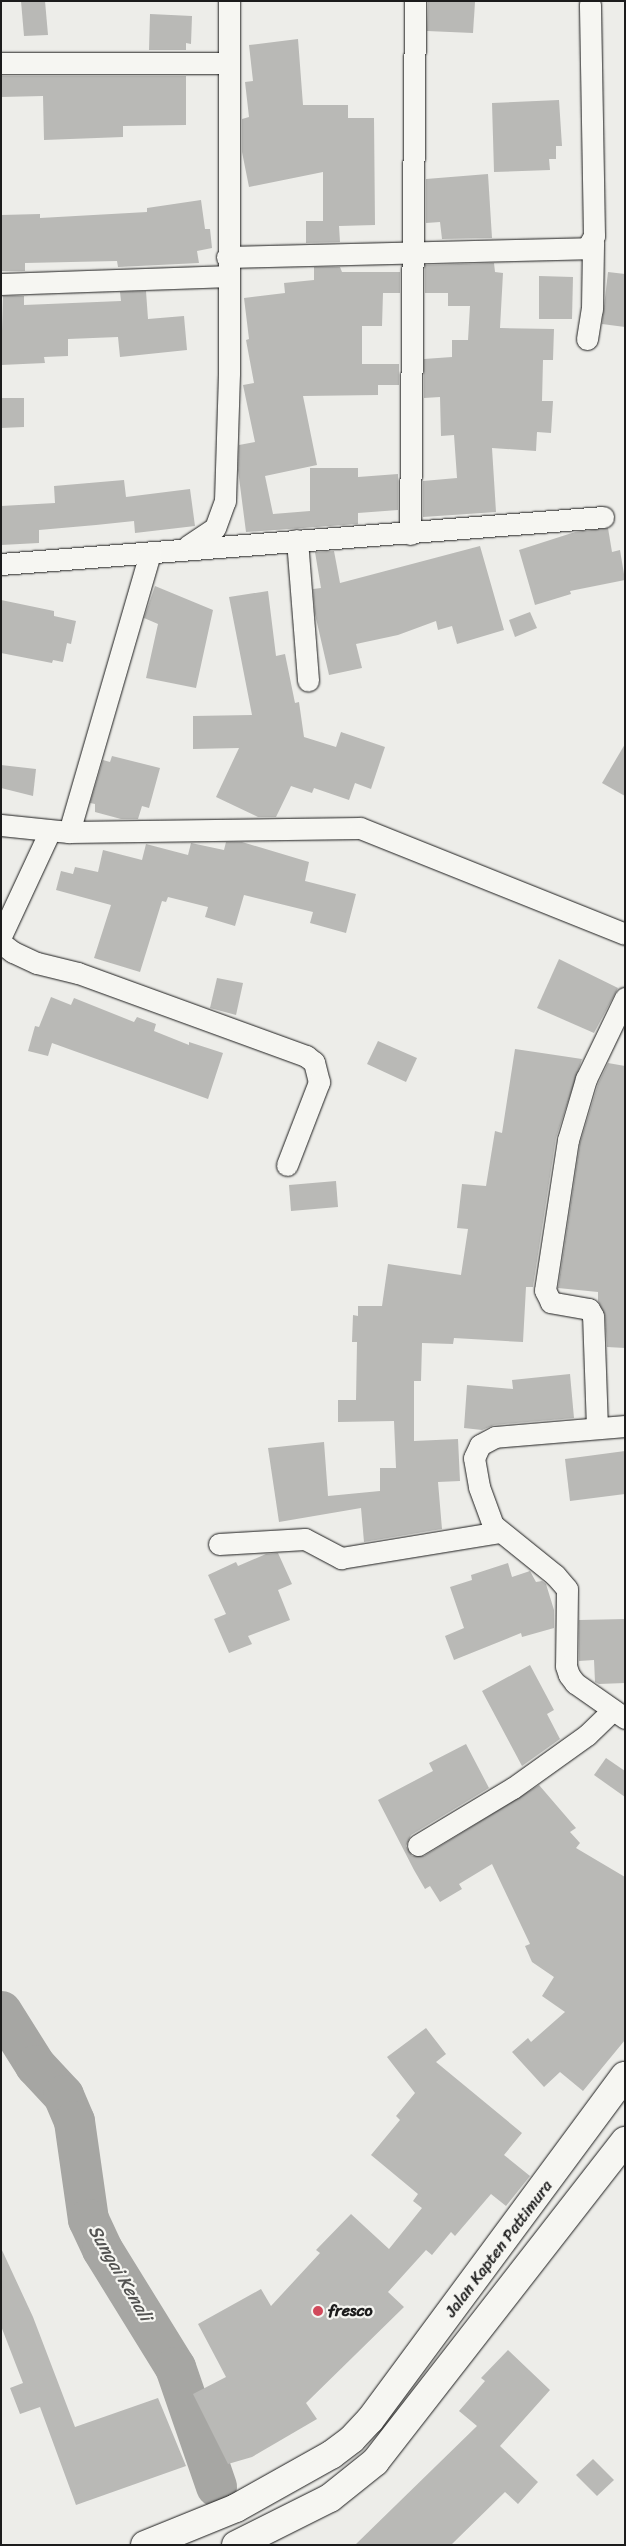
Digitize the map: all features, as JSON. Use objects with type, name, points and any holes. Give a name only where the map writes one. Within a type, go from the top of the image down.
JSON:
[{"type":"main road","name":"Jalan Kapten Pattimura","points":[[145,2545],[236,2508],[286,2482],[331,2455],[370,2420],[570,2154],[625,2076]]},
{"type":"main road","name":"Jalan Kapten Pattimura","points":[[236,2545],[330,2498],[375,2462],[625,2141]]},
{"type":"main road","points":[[570,2154],[598,2175]]},
{"type":"main road","points":[[370,2420],[394,2440]]},
{"type":"street","points":[[183,548],[207,536],[224,512],[229,373],[227,63],[229,1]]},
{"type":"street","points":[[410,534],[411,250],[415,1]]},
{"type":"street","points":[[587,339],[592,309],[593,242],[590,4]]},
{"type":"street","points":[[1,63],[227,63]]},
{"type":"street","points":[[1,284],[411,250],[582,250],[593,242]]},
{"type":"street","points":[[1,564],[150,553],[183,548],[410,534],[603,517]]},
{"type":"street","points":[[297,540],[308,681]]},
{"type":"street","points":[[1,936],[60,832],[150,553]]},
{"type":"street","points":[[1,825],[60,832],[360,828],[625,934]]},
{"type":"street","points":[[1,942],[13,952],[38,963],[78,973],[306,1056],[314,1062],[319,1082],[287,1166]]},
{"type":"street","points":[[597,1428],[593,1316],[589,1309],[550,1302],[545,1290],[568,1140],[586,1079],[625,998]]},
{"type":"street","points":[[418,1845],[513,1788],[619,1714],[575,1683],[569,1675],[566,1666],[567,1589],[556,1575],[499,1532],[490,1520],[474,1468],[474,1458],[480,1444],[495,1436],[625,1426]]},
{"type":"street","points":[[219,1544],[305,1539],[341,1558],[499,1532]]},
{"type":"building","points":[[21,1],[45,1],[48,35],[24,36]]},
{"type":"building","points":[[428,1],[475,2],[473,33],[427,31]]},
{"type":"building","points":[[150,14],[192,16],[191,44],[186,43],[186,50],[149,50]]},
{"type":"building","points":[[298,39],[303,105],[348,105],[348,118],[374,118],[375,225],[339,226],[340,242],[306,243],[306,221],[323,221],[323,172],[249,187],[242,152],[242,119],[249,117],[245,82],[253,81],[249,45]]},
{"type":"building","points":[[1,76],[186,76],[186,125],[123,126],[123,137],[44,140],[43,96],[1,97]]},
{"type":"building","points":[[559,100],[562,146],[556,146],[556,159],[549,159],[550,170],[494,172],[492,103]]},
{"type":"building","points":[[488,174],[492,238],[442,239],[440,222],[426,223],[426,179]]},
{"type":"building","points":[[201,200],[205,229],[210,229],[212,248],[197,251],[199,263],[118,267],[117,261],[25,263],[25,271],[2,271],[1,215],[40,214],[40,218],[147,212],[147,208]]},
{"type":"building","points":[[494,263],[495,272],[503,273],[500,328],[554,329],[553,360],[543,360],[542,401],[553,401],[551,433],[537,432],[536,451],[492,448],[496,512],[423,517],[423,481],[457,478],[454,435],[441,436],[440,397],[424,398],[424,359],[452,357],[452,340],[468,340],[470,306],[448,306],[448,293],[425,293],[425,265]]},
{"type":"building","points":[[314,267],[340,267],[342,272],[400,272],[400,293],[383,293],[382,326],[362,326],[362,364],[399,364],[399,385],[378,385],[378,395],[303,396],[317,465],[265,476],[273,514],[310,511],[310,468],[358,468],[358,477],[398,474],[398,510],[358,513],[358,524],[246,532],[238,470],[239,445],[255,442],[243,385],[254,383],[246,340],[249,339],[244,298],[285,293],[284,283],[314,280]]},
{"type":"building","points":[[608,272],[625,274],[625,327],[602,324]]},
{"type":"building","points":[[539,276],[573,277],[572,319],[539,319]]},
{"type":"building","points":[[146,291],[148,319],[184,316],[187,350],[120,357],[118,337],[68,339],[68,356],[44,357],[45,363],[1,365],[3,296],[24,296],[24,305],[121,301],[120,292]]},
{"type":"building","points":[[1,398],[24,398],[24,427],[1,428]]},
{"type":"building","points":[[124,480],[126,497],[190,489],[195,526],[135,533],[134,521],[39,530],[39,543],[1,545],[1,506],[55,503],[54,486]]},
{"type":"building","points":[[608,528],[612,552],[620,550],[625,580],[570,591],[571,594],[535,605],[519,550],[575,532]]},
{"type":"building","points":[[480,546],[504,630],[457,644],[452,626],[438,630],[436,621],[398,635],[356,644],[362,668],[329,675],[315,614],[313,589],[321,588],[315,552],[334,551],[340,583]]},
{"type":"building","points":[[155,586],[213,610],[196,688],[146,678],[158,624],[144,618]]},
{"type":"building","points":[[268,591],[276,656],[285,654],[295,703],[299,702],[304,737],[336,747],[341,732],[385,747],[371,789],[355,783],[349,800],[314,788],[312,793],[291,786],[276,817],[258,817],[216,797],[239,748],[193,749],[193,716],[252,715],[229,597]]},
{"type":"building","points":[[1,600],[54,611],[54,616],[76,621],[71,644],[67,643],[63,662],[53,660],[52,663],[1,653]]},
{"type":"building","points":[[530,612],[537,628],[515,637],[509,620]]},
{"type":"building","points":[[625,744],[625,796],[602,783]]},
{"type":"building","points":[[112,756],[160,768],[149,808],[142,806],[138,819],[121,819],[95,812],[95,804],[90,803],[103,760],[110,762]]},
{"type":"building","points":[[1,765],[36,769],[33,796],[1,788]]},
{"type":"building","points":[[226,842],[242,842],[309,862],[305,881],[356,894],[346,933],[310,923],[313,912],[244,895],[235,926],[205,917],[208,907],[168,897],[166,902],[162,901],[140,972],[94,958],[111,905],[56,890],[61,871],[73,874],[75,867],[98,872],[103,850],[142,860],[146,844],[188,855],[191,843],[224,850]]},
{"type":"building","points":[[559,959],[618,988],[594,1033],[537,1008]]},
{"type":"building","points":[[217,978],[243,983],[236,1015],[210,1008]]},
{"type":"building","points":[[51,997],[71,1005],[74,998],[134,1022],[137,1017],[156,1024],[154,1031],[189,1045],[189,1042],[223,1053],[208,1099],[52,1043],[48,1056],[28,1051],[35,1026],[39,1027]]},
{"type":"building","points":[[378,1041],[417,1058],[406,1082],[367,1064]]},
{"type":"building","points":[[515,1049],[582,1059],[556,1138],[533,1287],[526,1287],[523,1342],[454,1338],[453,1344],[422,1343],[421,1381],[414,1381],[414,1441],[458,1439],[460,1481],[438,1482],[442,1529],[364,1542],[361,1508],[279,1522],[268,1448],[324,1442],[328,1496],[380,1491],[380,1468],[396,1468],[394,1421],[338,1422],[338,1400],[356,1400],[357,1342],[352,1342],[353,1315],[358,1316],[358,1306],[382,1306],[388,1264],[461,1275],[468,1229],[457,1228],[462,1184],[486,1186],[495,1131],[502,1133]]},
{"type":"building","points":[[608,1063],[625,1066],[625,1348],[607,1347],[605,1315],[598,1301],[598,1292],[558,1288],[580,1143],[598,1084]]},
{"type":"building","points":[[336,1181],[338,1207],[291,1211],[289,1185]]},
{"type":"building","points":[[570,1374],[574,1418],[494,1425],[482,1430],[464,1428],[467,1385],[513,1389],[512,1380]]},
{"type":"building","points":[[625,1451],[625,1494],[570,1501],[565,1459]]},
{"type":"building","points":[[278,1553],[292,1584],[278,1590],[290,1620],[248,1636],[252,1644],[229,1653],[214,1619],[226,1614],[208,1575],[236,1562],[238,1566],[266,1554]]},
{"type":"building","points":[[508,1563],[512,1577],[530,1571],[536,1582],[542,1581],[546,1584],[554,1610],[554,1628],[522,1637],[521,1633],[454,1660],[445,1636],[464,1628],[450,1587],[472,1580],[471,1575]]},
{"type":"building","points":[[625,1619],[625,1683],[599,1684],[595,1682],[594,1660],[579,1661],[579,1620]]},
{"type":"building","points":[[530,1665],[554,1710],[547,1714],[560,1739],[522,1766],[482,1691]]},
{"type":"building","points":[[466,1744],[489,1788],[411,1835],[406,1846],[412,1856],[424,1856],[539,1785],[576,1828],[570,1832],[580,1843],[576,1848],[625,1877],[625,2040],[583,2091],[560,2072],[544,2087],[512,2052],[528,2038],[531,2042],[565,2012],[542,1996],[554,1977],[532,1962],[525,1946],[530,1944],[492,1864],[459,1884],[462,1889],[440,1902],[430,1886],[425,1889],[378,1800],[433,1771],[429,1763]]},
{"type":"building","points":[[606,1758],[625,1771],[625,1797],[594,1775]]},
{"type":"building","points":[[426,2028],[446,2054],[436,2062],[522,2133],[504,2155],[530,2176],[506,2206],[491,2194],[455,2236],[451,2232],[432,2255],[426,2250],[388,2292],[404,2307],[306,2403],[317,2419],[252,2457],[228,2464],[193,2394],[226,2377],[198,2324],[261,2289],[271,2306],[320,2253],[316,2250],[351,2214],[389,2249],[422,2208],[413,2201],[418,2194],[371,2155],[400,2120],[396,2116],[415,2093],[387,2057]]},
{"type":"building","points":[[1,2248],[33,2317],[75,2427],[158,2398],[186,2466],[76,2505],[40,2407],[20,2414],[10,2388],[23,2383],[1,2326]]},
{"type":"building","points":[[508,2350],[550,2390],[500,2446],[538,2482],[518,2504],[505,2492],[451,2545],[355,2545],[477,2426],[459,2411],[485,2381],[481,2378]]},
{"type":"building","points":[[593,2459],[614,2480],[597,2496],[576,2475]]},
{"type":"waterway","name":"Sungai Kenali","points":[[1,2011],[35,2065],[63,2095],[74,2121],[88,2219],[102,2249],[175,2367],[216,2486]]},
{"type":"place","name":"fresco","points":[[318,2311]]}]
